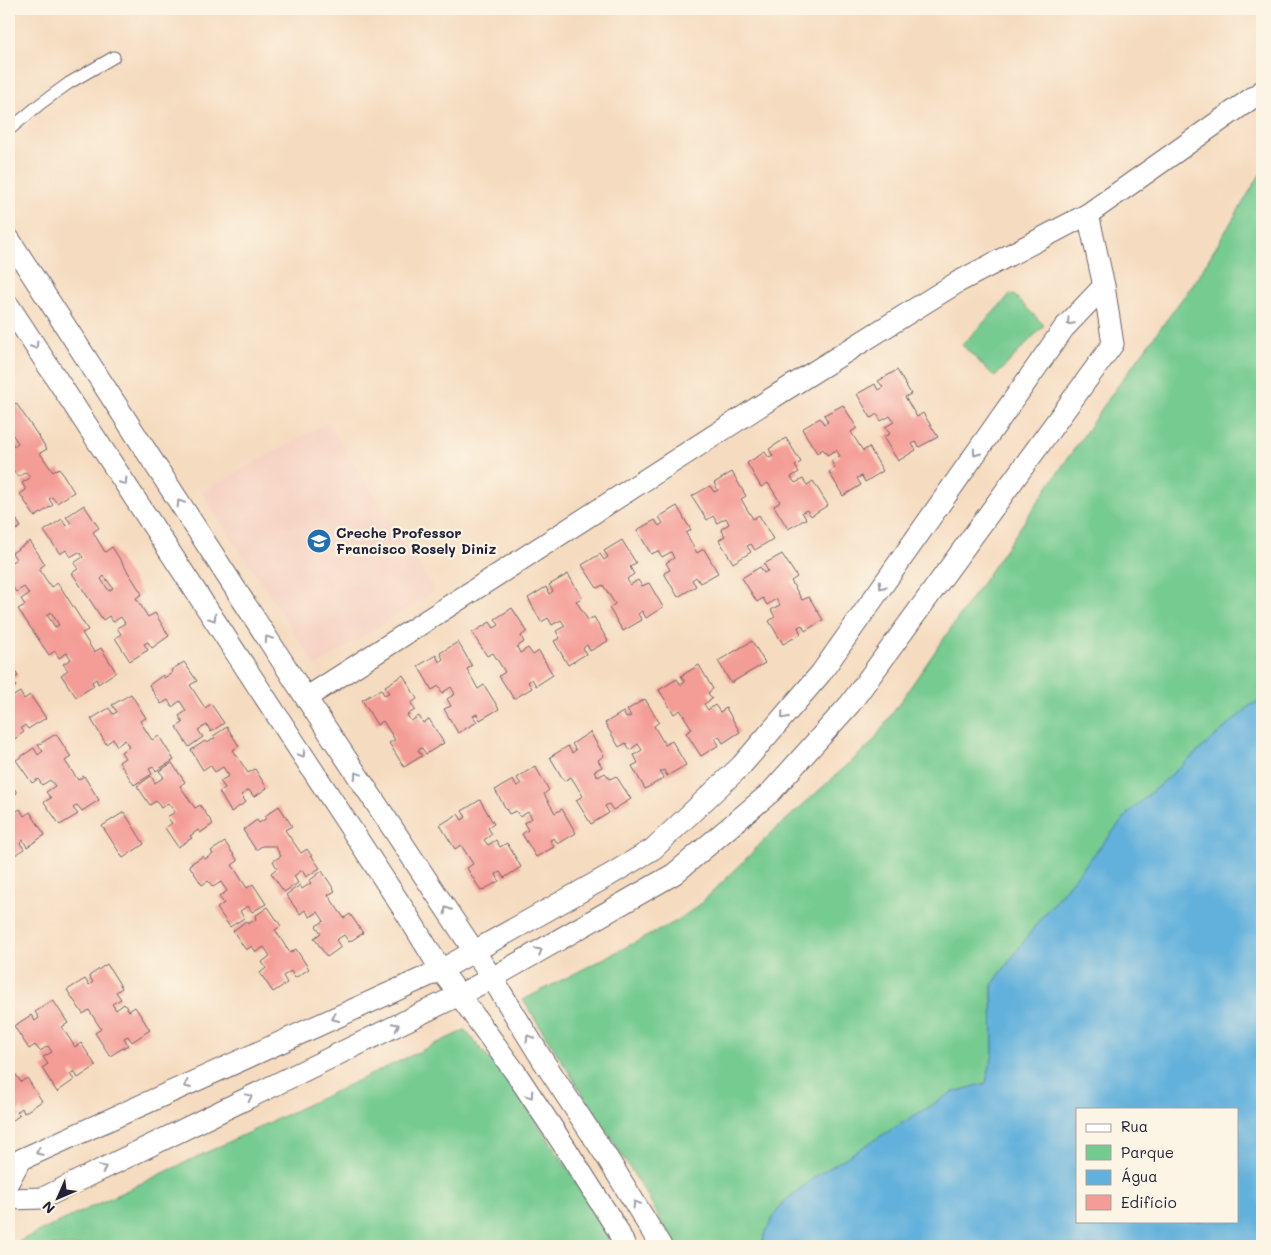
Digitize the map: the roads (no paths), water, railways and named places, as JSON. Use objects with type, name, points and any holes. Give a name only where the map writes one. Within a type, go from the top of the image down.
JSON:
[{"type":"street","points":[[306,698],[780,393],[958,282],[1088,214],[1262,91]]},
{"type":"street","points":[[9,1199],[43,1198],[492,978],[674,874],[771,792],[850,704],[1113,344],[1104,286],[1088,214]]},
{"type":"street","points":[[9,238],[306,698],[492,978],[542,1059],[608,1159],[660,1246]]},
{"type":"street","points":[[9,1181],[20,1160],[441,970],[653,849],[740,766],[821,673],[1064,328],[1104,286]]},
{"type":"street","points":[[9,306],[396,897],[441,970],[515,1072],[565,1147],[617,1229],[625,1246]]},
{"type":"street","points":[[653,849],[674,874]]},
{"type":"street","points":[[515,1072],[542,1059]]},
{"type":"lane","points":[[9,130],[68,83],[114,57]]},
{"type":"water","points":[[1262,700],[1262,1246],[762,1246],[765,1232],[781,1204],[816,1176],[951,1093],[986,1083],[993,1054],[992,985],[1041,918],[1131,810],[1251,705]]},
{"type":"place","name":"Creche Professor Francisco Rosely Diniz","points":[[319,541]]}]
